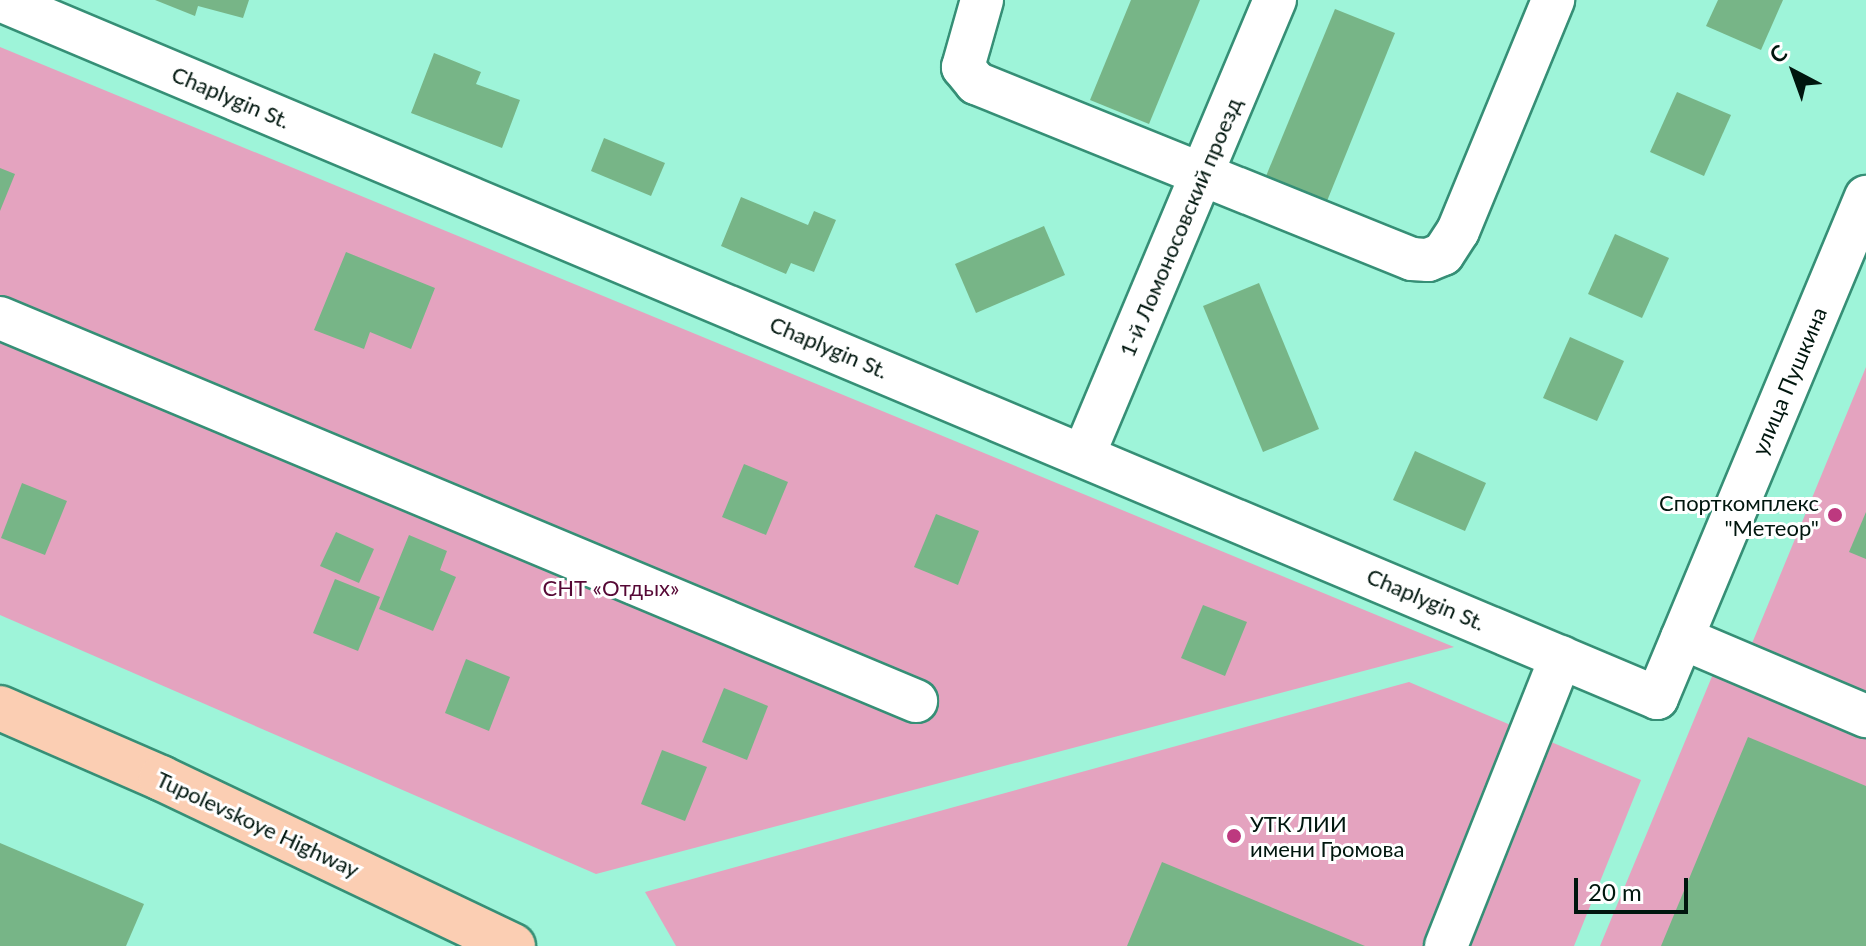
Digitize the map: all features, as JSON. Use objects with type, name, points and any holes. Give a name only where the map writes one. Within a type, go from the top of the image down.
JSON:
[{"type":"main road","name":"Tupolevskoye Highway","points":[[0,708],[161,778],[513,946]]},
{"type":"street","points":[[982,0],[963,67],[976,83],[1412,259],[1443,254],[1553,0]]},
{"type":"street","name":"1-й Ломоносовский проезд","points":[[1084,454],[1275,0]]},
{"type":"street","name":"Chaplygin St.","points":[[5,1],[1657,698]]},
{"type":"street","name":"улица Пушкина","points":[[1657,698],[1865,202]]},
{"type":"street","points":[[0,318],[916,701]]},
{"type":"street","points":[[1682,638],[1866,716]]},
{"type":"street","points":[[1446,946],[1561,657]]},
{"type":"green space","name":"СНТ «Отдых»","points":[[0,47],[1454,647],[596,874],[0,615]]},
{"type":"green space","name":"Спорткомплекс \"Метеор\"","points":[[1866,367],[1866,946],[1600,946],[1718,662],[1741,670]]},
{"type":"green space","name":"УТК ЛИИ имени Громова","points":[[1409,682],[1641,780],[1574,946],[676,946],[645,892]]},
{"type":"building","points":[[155,0],[249,0],[243,18],[198,6],[195,16]]},
{"type":"building","points":[[1131,0],[1200,0],[1149,124],[1090,100]]},
{"type":"building","points":[[1718,0],[1783,0],[1761,50],[1706,26]]},
{"type":"building","points":[[1335,9],[1395,33],[1325,206],[1264,181]]},
{"type":"building","points":[[434,53],[481,72],[476,84],[520,100],[502,148],[411,113]]},
{"type":"building","points":[[1677,92],[1731,115],[1704,176],[1650,152]]},
{"type":"building","points":[[604,138],[665,163],[651,196],[591,171]]},
{"type":"building","points":[[0,168],[15,174],[0,211]]},
{"type":"building","points":[[741,197],[808,225],[814,211],[836,220],[814,272],[791,263],[786,274],[721,246]]},
{"type":"building","points":[[1044,226],[1065,275],[976,313],[955,264]]},
{"type":"building","points":[[1615,234],[1669,258],[1642,318],[1588,294]]},
{"type":"building","points":[[346,252],[435,288],[411,349],[370,332],[364,349],[314,330]]},
{"type":"building","points":[[1259,283],[1319,429],[1263,452],[1203,306]]},
{"type":"building","points":[[1570,337],[1624,361],[1597,421],[1543,398]]},
{"type":"building","points":[[1415,451],[1486,483],[1465,531],[1393,500]]},
{"type":"building","points":[[744,464],[788,482],[766,535],[722,517]]},
{"type":"building","points":[[22,483],[67,501],[45,555],[1,538]]},
{"type":"building","points":[[1866,512],[1866,559],[1849,552]]},
{"type":"building","points":[[936,514],[979,531],[958,585],[914,567]]},
{"type":"building","points":[[336,532],[374,549],[359,583],[320,566]]},
{"type":"building","points":[[409,535],[447,551],[440,570],[456,577],[433,631],[379,609]]},
{"type":"building","points":[[335,579],[380,597],[358,651],[313,633]]},
{"type":"building","points":[[1203,605],[1247,622],[1225,676],[1181,658]]},
{"type":"building","points":[[466,659],[510,677],[489,731],[445,713]]},
{"type":"building","points":[[724,688],[768,706],[747,760],[702,742]]},
{"type":"building","points":[[1748,737],[1866,786],[1866,946],[1661,946]]},
{"type":"building","points":[[662,750],[707,767],[685,821],[641,804]]},
{"type":"building","points":[[0,843],[144,904],[126,946],[0,946]]},
{"type":"building","points":[[1162,862],[1365,946],[1127,946]]},
{"type":"place","name":"Спорткомплекс \"Метеор\"","points":[[1835,515]]},
{"type":"place","name":"УТК ЛИИ имени Громова","points":[[1234,836]]}]
